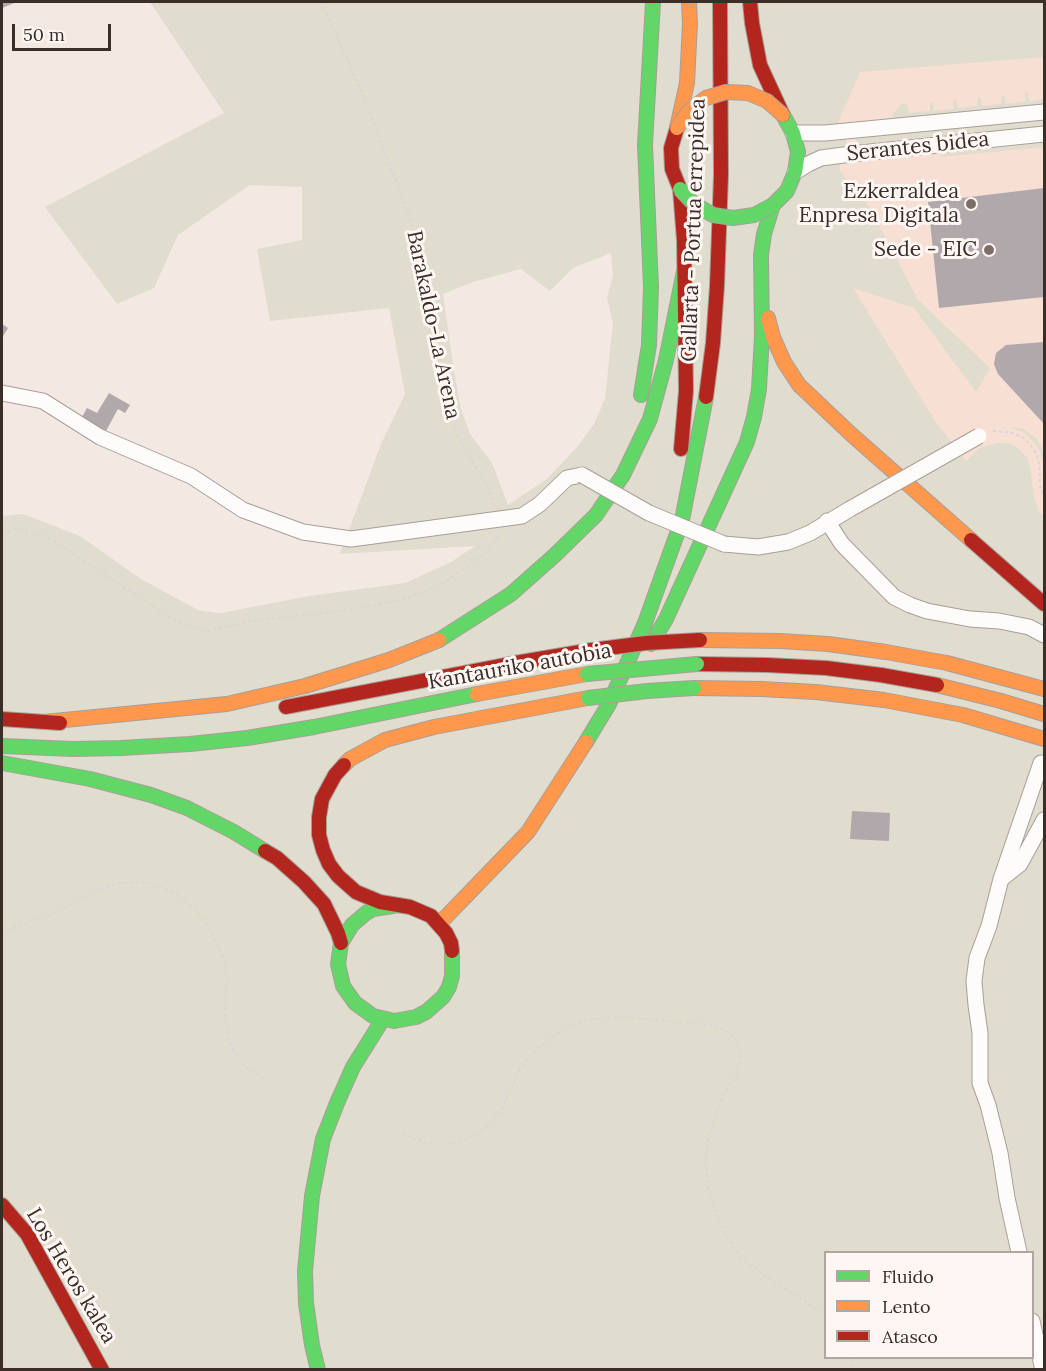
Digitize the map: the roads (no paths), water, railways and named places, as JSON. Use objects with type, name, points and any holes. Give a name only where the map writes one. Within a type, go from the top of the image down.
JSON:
[{"type":"main road","points":[[635,412],[650,345],[651,287],[645,145],[653,2]]},
{"type":"main road","points":[[679,460],[686,391],[684,240],[680,189],[672,169],[671,148],[687,82],[689,2]]},
{"type":"main road","name":"Gallarta - Portua errepidea","points":[[439,924],[528,832],[577,758],[609,704],[645,623],[682,520],[705,402],[713,343],[721,175],[720,2]]},
{"type":"main road","points":[[680,189],[694,204],[712,215],[733,219],[754,215],[773,205],[787,191],[795,172],[798,152],[794,133],[760,65],[750,2]]},
{"type":"main road","points":[[677,128],[689,111],[706,98],[726,92],[748,93],[758,97],[767,101],[783,115]]},
{"type":"main road","points":[[609,704],[643,657],[666,619],[747,442],[759,389],[764,234],[773,205]]},
{"type":"main road","points":[[44,722],[227,704],[305,686],[389,660],[444,638],[511,594],[596,515],[623,475],[650,419],[666,360],[684,271]]},
{"type":"main road","points":[[761,276],[773,337],[784,362],[799,385],[870,451],[1044,604]]},
{"type":"main road","points":[[555,555],[591,509],[623,451],[629,431]]},
{"type":"main road","points":[[609,704],[669,511]]},
{"type":"main road","name":"Kantauriko autobia","points":[[277,708],[592,650],[646,643],[700,640],[828,644],[886,652],[946,663],[1044,689]]},
{"type":"main road","name":"Kantauriko autobia","points":[[2,746],[73,749],[121,748],[247,738],[587,674],[697,664],[826,668],[881,675],[936,685],[1044,714]]},
{"type":"main road","points":[[399,905],[382,907],[366,913],[352,925],[341,943],[338,964],[343,986],[355,1004],[383,1019],[394,1021],[405,1020],[426,1012],[443,997],[449,987],[454,966],[453,954],[446,933],[431,916],[410,907],[399,905],[380,902],[356,892],[338,876],[323,850],[319,834],[319,818],[322,799],[334,775],[350,759],[385,740],[434,727],[493,715],[647,691],[694,688],[761,689],[816,692],[884,700],[963,715],[1044,739]]},
{"type":"main road","points":[[2,719],[107,724],[164,722],[245,713]]},
{"type":"main road","points":[[2,763],[90,779],[151,795],[187,808],[234,832],[277,858],[304,882],[324,904],[341,943]]},
{"type":"main road","points":[[318,1370],[306,1303],[305,1271],[312,1196],[323,1139],[337,1103],[353,1067],[383,1019]]},
{"type":"main road","name":"Los Heros kalea","points":[[2,1204],[27,1234],[102,1370]]},
{"type":"main road","points":[[308,1240],[313,1292],[325,1342]]},
{"type":"main road","points":[[306,1370],[308,1317]]},
{"type":"street","name":"Serantes bidea","points":[[794,133],[825,133],[1044,112]]},
{"type":"street","name":"Serantes bidea","points":[[795,172],[821,158],[1044,134]]},
{"type":"street","points":[[2,393],[43,401],[100,437],[191,476],[243,510],[303,532],[351,539],[522,516],[540,504],[567,478],[582,475],[649,513],[724,543],[758,546],[788,542],[810,533],[827,521],[980,436]]},
{"type":"street","points":[[827,521],[842,544],[894,597],[927,611],[1029,627],[1044,635]]},
{"type":"street","points":[[1019,1251],[1000,1153],[980,1083],[980,1033],[974,981],[977,958],[989,926],[1001,879],[1041,763]]},
{"type":"street","points":[[1001,879],[1020,864],[1044,820]]},
{"type":"street","points":[[1034,1330],[1043,1370]]},
{"type":"place","name":"Ezkerraldea Enpresa Digitala","points":[[971,204]]},
{"type":"place","name":"Sede - EIC","points":[[989,250]]}]
